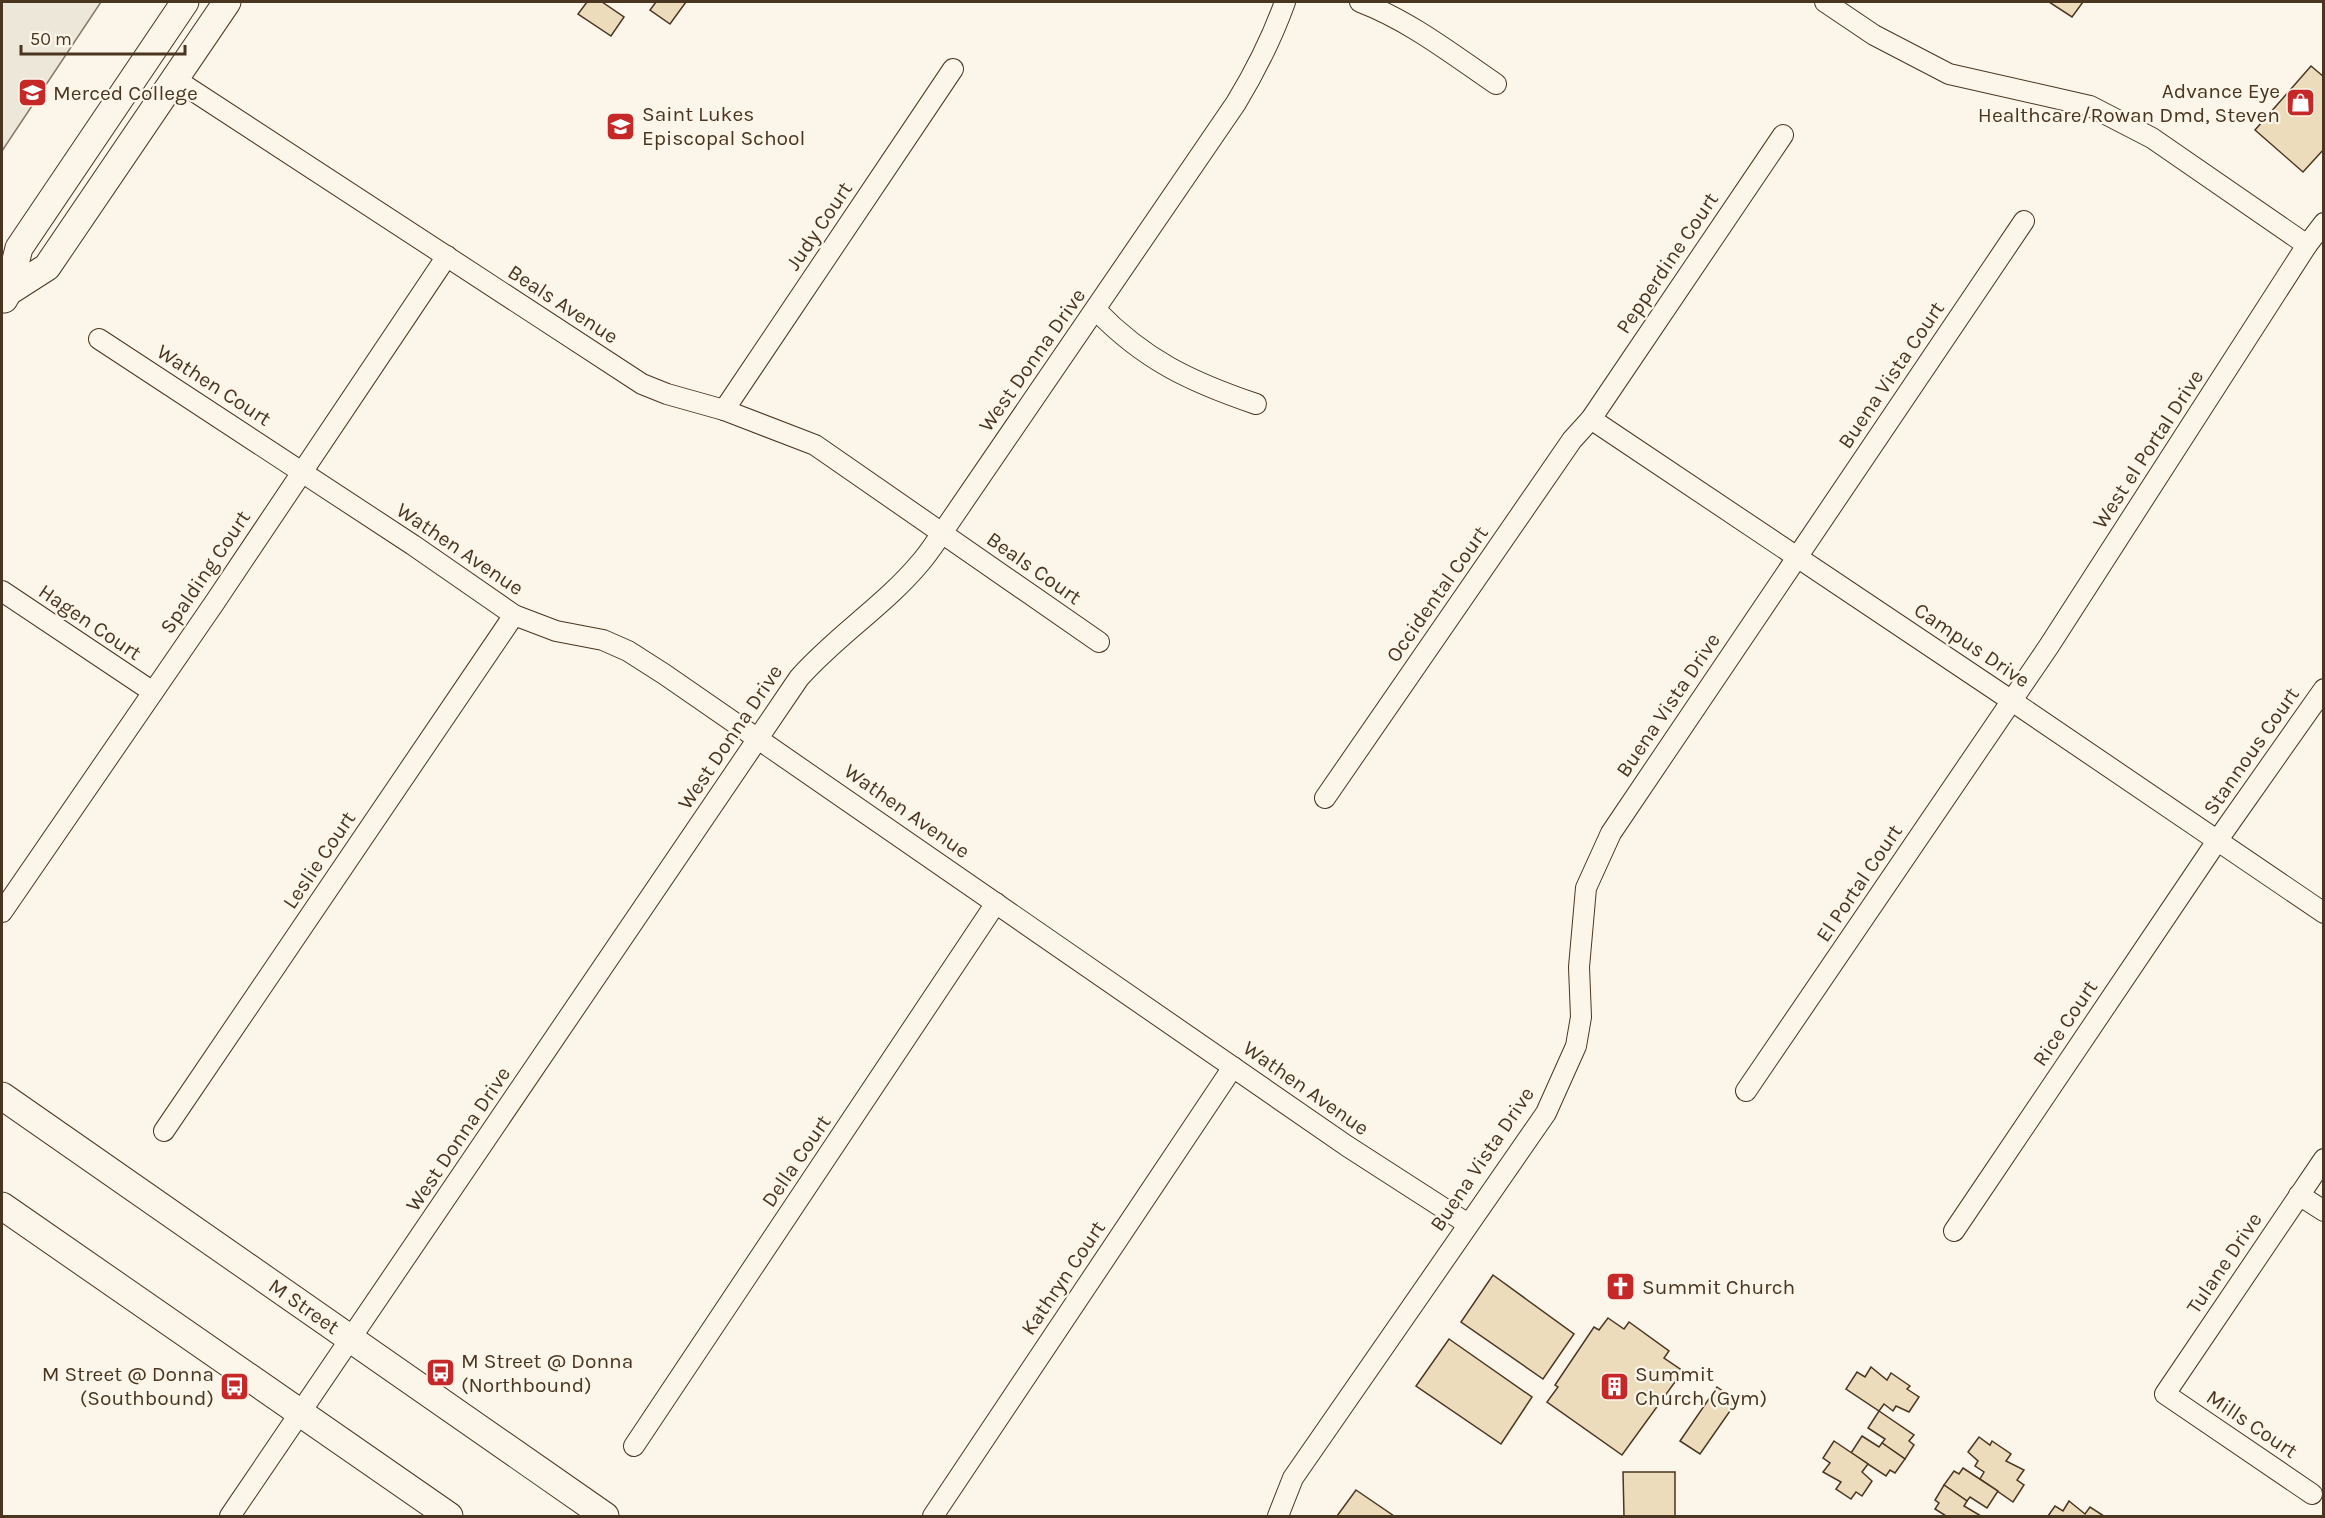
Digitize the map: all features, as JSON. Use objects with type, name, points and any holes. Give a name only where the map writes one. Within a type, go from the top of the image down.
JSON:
[{"type":"street","points":[[4,294],[19,248],[185,2]]},
{"type":"street","points":[[4,294],[46,267],[227,2]]},
{"type":"street","name":"West Donna Drive","points":[[230,1516],[799,678],[812,663],[920,564],[942,533],[1236,103],[1274,33],[1285,2]]},
{"type":"street","points":[[1360,2],[1381,10],[1422,32],[1496,84]]},
{"type":"street","points":[[1832,3],[1874,35],[1949,74],[2090,106],[2152,138],[2307,245]]},
{"type":"street","name":"Judy Court","points":[[724,410],[953,69]]},
{"type":"street","name":"Beals Avenue","points":[[175,79],[642,384],[667,394],[724,410],[815,445],[942,533]]},
{"type":"street","name":"Pepperdine Court","points":[[1591,419],[1783,135]]},
{"type":"street","name":"Buena Vista Court","points":[[1798,556],[2024,222]]},
{"type":"street","name":"West el Portal Drive","points":[[2012,701],[2307,245],[2324,223]]},
{"type":"street","name":"Spalding Court","points":[[3,906],[153,692],[447,256]]},
{"type":"street","points":[[1096,310],[1116,330],[1162,365],[1187,378],[1256,404]]},
{"type":"street","name":"Wathen Court","points":[[99,339],[302,471]]},
{"type":"street","name":"Campus Drive","points":[[1591,419],[1798,556],[2324,913]]},
{"type":"street","name":"Occidental Court","points":[[1325,798],[1572,440],[1591,419]]},
{"type":"street","name":"Wathen Avenue","points":[[302,471],[514,615],[556,631],[603,640],[628,651],[758,737],[1347,1146],[1468,1224]]},
{"type":"street","name":"Beals Court","points":[[942,533],[1099,642]]},
{"type":"street","name":"Buena Vista Drive","points":[[1278,1516],[1293,1478],[1546,1113],[1576,1046],[1581,1017],[1579,967],[1586,888],[1611,833],[1798,556]]},
{"type":"street","name":"Hagen Court","points":[[2,591],[153,692]]},
{"type":"street","name":"Leslie Court","points":[[164,1131],[514,615]]},
{"type":"street","name":"Stannous Court","points":[[2217,841],[2324,688]]},
{"type":"street","name":"El Portal Court","points":[[1746,1091],[2012,701]]},
{"type":"street","name":"Rice Court","points":[[1954,1231],[2217,841]]},
{"type":"street","name":"Della Court","points":[[634,1446],[996,903]]},
{"type":"street","name":"Kathryn Court","points":[[933,1516],[1233,1067]]},
{"type":"street","name":"M Street","points":[[2,1096],[605,1516]]},
{"type":"street","name":"Tulane Drive","points":[[2165,1394],[2324,1159]]},
{"type":"street","points":[[2299,1195],[2324,1211]]},
{"type":"street","points":[[2,1206],[449,1516]]},
{"type":"street","name":"Mills Court","points":[[2165,1394],[2312,1494]]},
{"type":"shaded area","name":"Merced College","points":[[2,2],[101,2],[2,151]]},
{"type":"building","points":[[587,2],[602,2],[624,17],[611,36],[578,14]]},
{"type":"building","points":[[656,2],[686,2],[670,24],[650,10]]},
{"type":"building","points":[[2049,2],[2083,2],[2072,17]]},
{"type":"building","name":"Advance Eye Healthcare/Rowan Dmd, Steven","points":[[2311,66],[2324,77],[2324,149],[2303,172],[2255,130]]},
{"type":"building","points":[[1493,1275],[1574,1334],[1543,1379],[1461,1322]]},
{"type":"building","name":"Summit Church (Gym)","points":[[1608,1318],[1624,1329],[1629,1322],[1669,1351],[1664,1358],[1683,1371],[1622,1455],[1547,1402],[1558,1387],[1555,1385],[1594,1327],[1599,1330]]},
{"type":"building","points":[[1449,1339],[1532,1397],[1501,1444],[1416,1386]]},
{"type":"building","points":[[1871,1367],[1887,1380],[1891,1373],[1910,1386],[1907,1389],[1919,1397],[1909,1412],[1896,1406],[1893,1411],[1884,1404],[1879,1411],[1846,1389],[1857,1372],[1865,1377]]},
{"type":"building","points":[[1717,1387],[1737,1401],[1700,1454],[1680,1441]]},
{"type":"building","points":[[1879,1411],[1914,1435],[1909,1441],[1914,1445],[1905,1459],[1882,1443],[1885,1439],[1868,1428]]},
{"type":"building","points":[[1862,1436],[1879,1447],[1882,1443],[1905,1459],[1895,1473],[1890,1470],[1886,1476],[1851,1453]]},
{"type":"building","points":[[1979,1437],[1990,1445],[1992,1441],[2011,1454],[2006,1461],[2024,1470],[2017,1480],[2024,1485],[2013,1502],[1980,1479],[1984,1472],[1975,1466],[1978,1461],[1968,1452]]},
{"type":"building","points":[[1834,1441],[1868,1464],[1862,1472],[1872,1481],[1862,1496],[1856,1492],[1851,1499],[1836,1489],[1841,1482],[1823,1472],[1830,1463],[1823,1458]]},
{"type":"building","points":[[1963,1468],[1998,1491],[1987,1508],[1970,1497],[1967,1501],[1944,1485],[1954,1471],[1959,1474]]},
{"type":"building","points":[[1623,1472],[1675,1472],[1675,1516],[1624,1516]]},
{"type":"building","points":[[1944,1485],[1967,1501],[1964,1506],[1981,1516],[1946,1516],[1935,1509],[1939,1503],[1935,1500]]},
{"type":"building","points":[[1356,1490],[1394,1516],[1337,1516]]},
{"type":"building","points":[[2069,1501],[2085,1514],[2090,1507],[2104,1516],[2048,1516],[2055,1506],[2063,1511]]},
{"type":"place","name":"Merced College","points":[[32,93]]},
{"type":"place","name":"Advance Eye Healthcare/Rowan Dmd, Steven","points":[[2301,103]]},
{"type":"place","name":"Saint Lukes Episcopal School","points":[[621,126]]},
{"type":"place","name":"Summit Church","points":[[1621,1287]]},
{"type":"place","name":"M Street @ Donna (Northbound)","points":[[440,1373]]},
{"type":"place","name":"M Street @ Donna (Southbound)","points":[[235,1386]]},
{"type":"place","name":"Summit Church (Gym)","points":[[1614,1386]]}]
